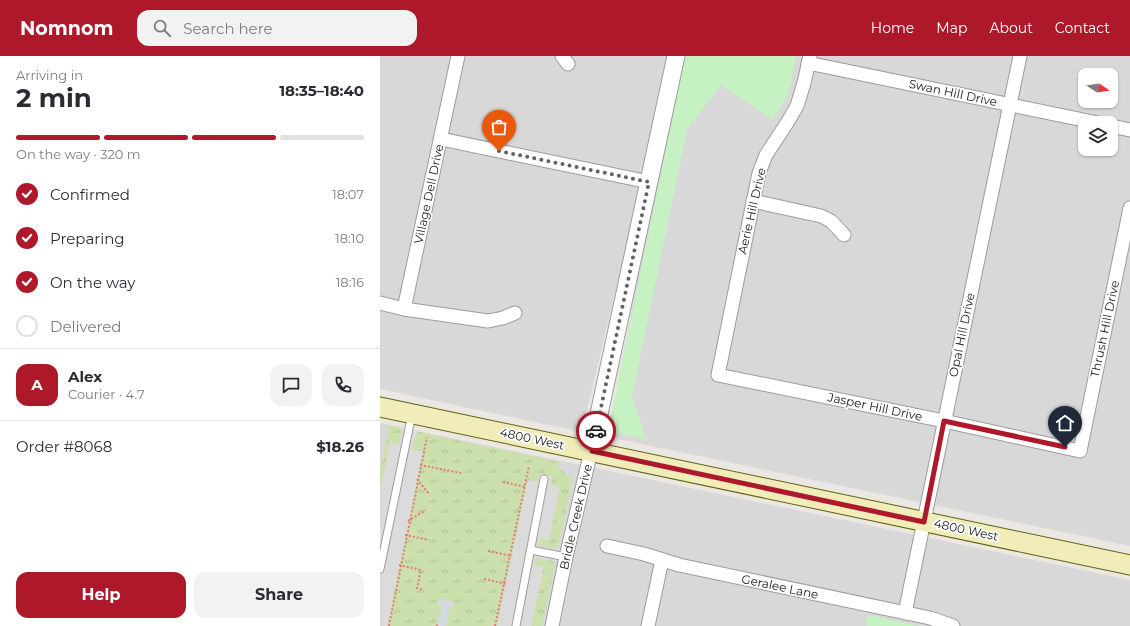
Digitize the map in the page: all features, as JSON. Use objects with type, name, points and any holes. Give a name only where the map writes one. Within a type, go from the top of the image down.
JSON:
[{"type":"main road","name":"4800 West","points":[[380,407],[1130,565]]},
{"type":"street","name":"Village Dell Drive","points":[[404,309],[458,56]]},
{"type":"street","name":"Bridle Creek Drive","points":[[552,626],[566,557],[592,451],[676,56]]},
{"type":"street","name":"Opal Hill Drive","points":[[905,613],[1020,56]]},
{"type":"street","name":"Swan Hill Drive","points":[[809,59],[1010,105],[1078,119]]},
{"type":"street","name":"Aerie Hill Drive","points":[[718,375],[759,173],[766,155],[797,106],[809,59]]},
{"type":"street","points":[[1118,127],[1130,130]]},
{"type":"street","points":[[441,139],[649,182]]},
{"type":"street","points":[[753,202],[821,216],[828,219],[844,235]]},
{"type":"street","name":"Thrush Hill Drive","points":[[1080,450],[1130,208]]},
{"type":"street","points":[[380,303],[404,309],[488,321],[503,318],[515,313]]},
{"type":"street","name":"Jasper Hill Drive","points":[[718,375],[1080,450]]},
{"type":"street","name":"Geralee Lane","points":[[607,546],[644,554],[679,565],[930,618],[953,626]]},
{"type":"street","points":[[648,626],[662,560]]},
{"type":"lane","points":[[380,569],[412,414]]},
{"type":"lane","points":[[516,626],[544,479]]},
{"type":"lane","points":[[531,550],[566,557]]},
{"type":"path","points":[[389,626],[417,480],[427,437]]},
{"type":"path","points":[[421,465],[461,473]]},
{"type":"path","points":[[495,626],[529,466]]},
{"type":"path","points":[[417,480],[429,494]]},
{"type":"path","points":[[503,482],[525,487]]},
{"type":"path","points":[[409,520],[426,510]]},
{"type":"path","points":[[406,535],[429,540]]},
{"type":"path","points":[[488,551],[511,556]]},
{"type":"path","points":[[400,565],[421,570],[417,588],[424,590]]},
{"type":"path","points":[[484,579],[505,584]]},
{"type":"shaded area","points":[[380,56],[671,56],[582,432],[380,389]]},
{"type":"shaded area","points":[[679,56],[1130,56],[1130,546],[608,437]]},
{"type":"shaded area","points":[[380,423],[1130,580],[1130,626],[380,626]]},
{"type":"shaded area","points":[[400,427],[419,431],[415,436],[412,448],[413,450],[423,451],[387,626],[380,626],[380,491],[390,443],[399,445],[400,443],[402,430]]},
{"type":"shaded area","points":[[539,473],[552,476],[551,485],[560,487],[549,540],[540,538],[539,545],[555,549],[559,546],[555,564],[553,561],[535,558],[534,565],[544,567],[531,626],[497,626],[528,480],[538,482]]},
{"type":"shaded area","points":[[439,599],[455,602],[454,606],[450,607],[446,626],[438,626],[442,605],[438,604]]},
{"type":"green space","points":[[685,56],[796,56],[789,92],[773,120],[721,85],[687,129],[632,397],[646,439],[608,431]]},
{"type":"green space","points":[[389,425],[563,463],[559,464],[559,469],[564,471],[567,476],[571,473],[572,481],[542,626],[380,626],[380,471]]},
{"type":"green space","points":[[868,615],[918,626],[866,626]]},
{"type":"way so far","points":[[499,151],[649,182],[596,431]]},
{"type":"route","points":[[596,431],[592,451],[924,522],[944,421],[1065,447]]}]
